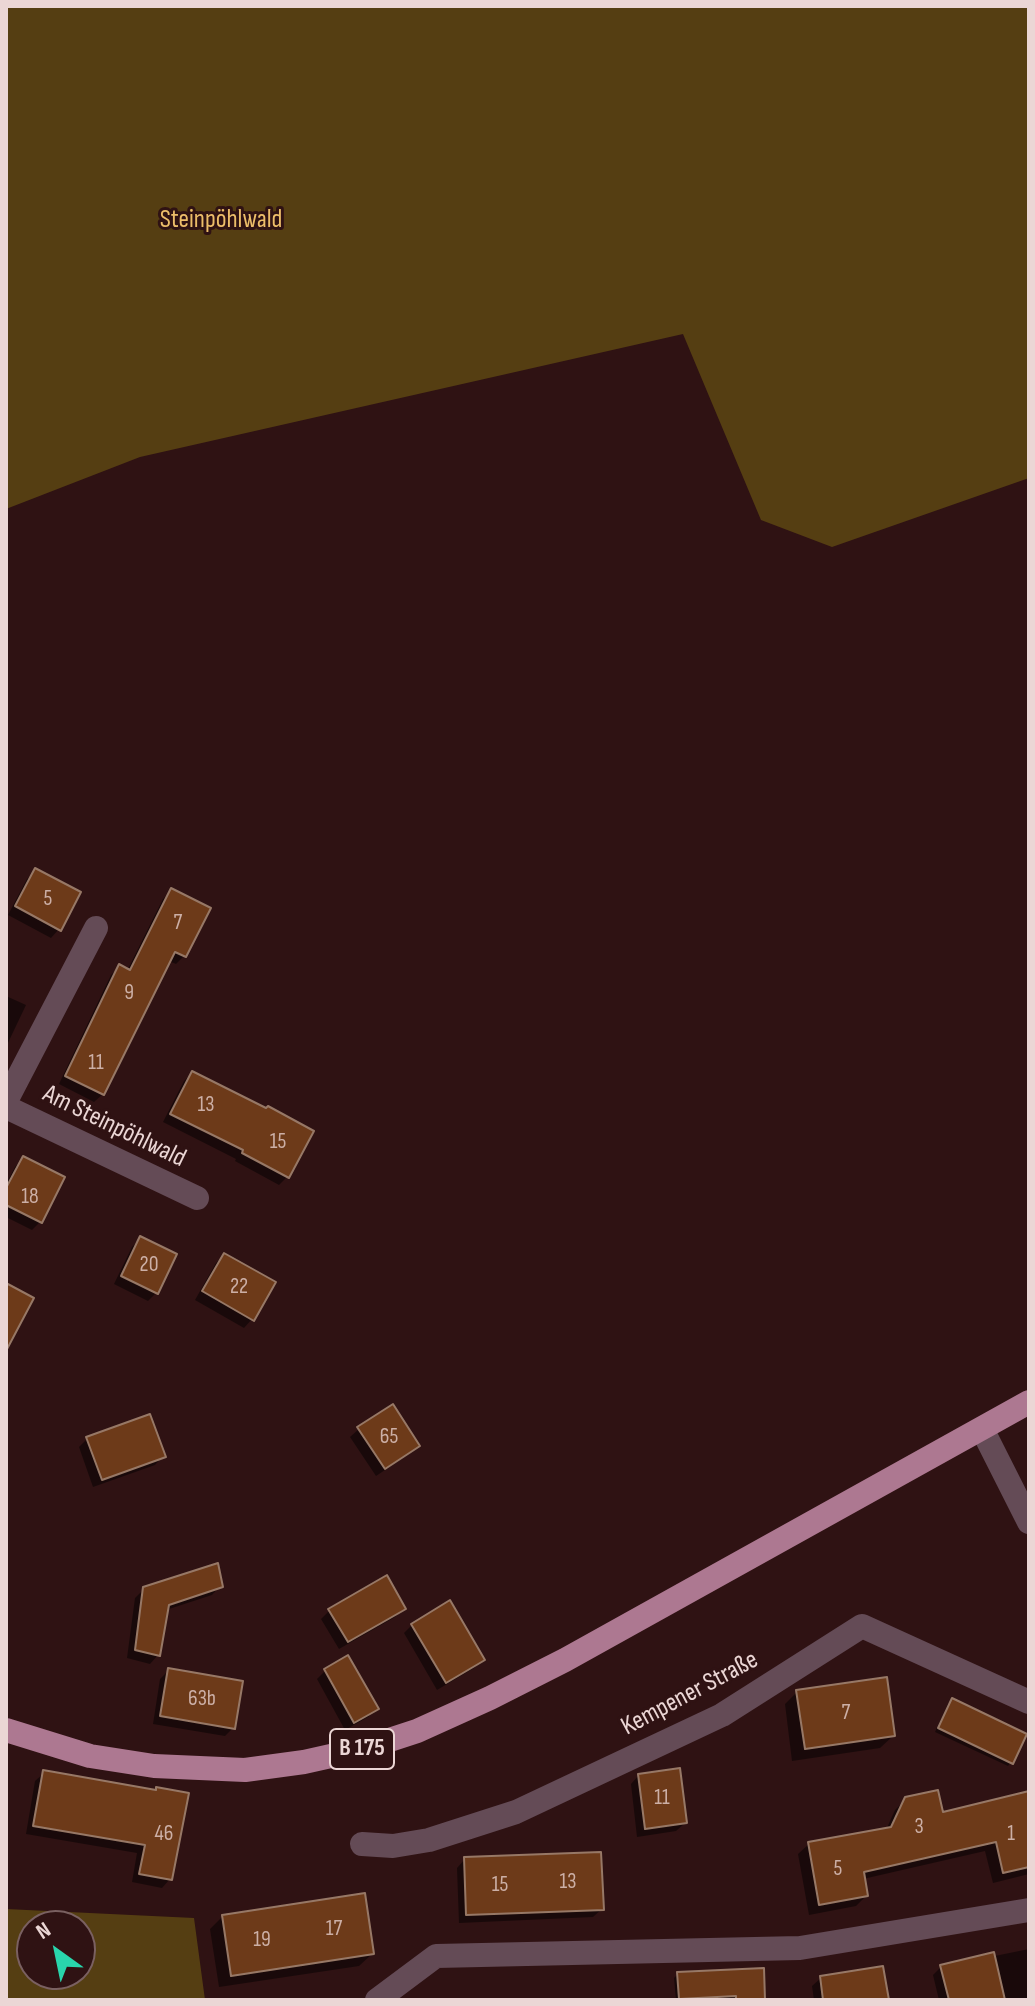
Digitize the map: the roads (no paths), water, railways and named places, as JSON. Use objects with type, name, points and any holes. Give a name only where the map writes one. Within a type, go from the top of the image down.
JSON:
[{"type":"main road","name":"B 175","points":[[6,1730],[90,1756],[154,1766],[245,1770],[304,1762],[362,1749],[417,1731],[540,1673],[1029,1402]]},
{"type":"street","name":"Am Steinpöhlwald","points":[[96,928],[6,1104],[197,1198]]},
{"type":"street","points":[[982,1429],[1029,1522]]},
{"type":"street","name":"Kempener Straße","points":[[362,1844],[393,1846],[429,1840],[516,1812],[722,1715],[862,1626],[1029,1702]]},
{"type":"street","points":[[377,2000],[436,1956],[800,1948],[1029,1910]]},
{"type":"park label","name":"Steinpöhlwald","points":[[221,220]]}]
